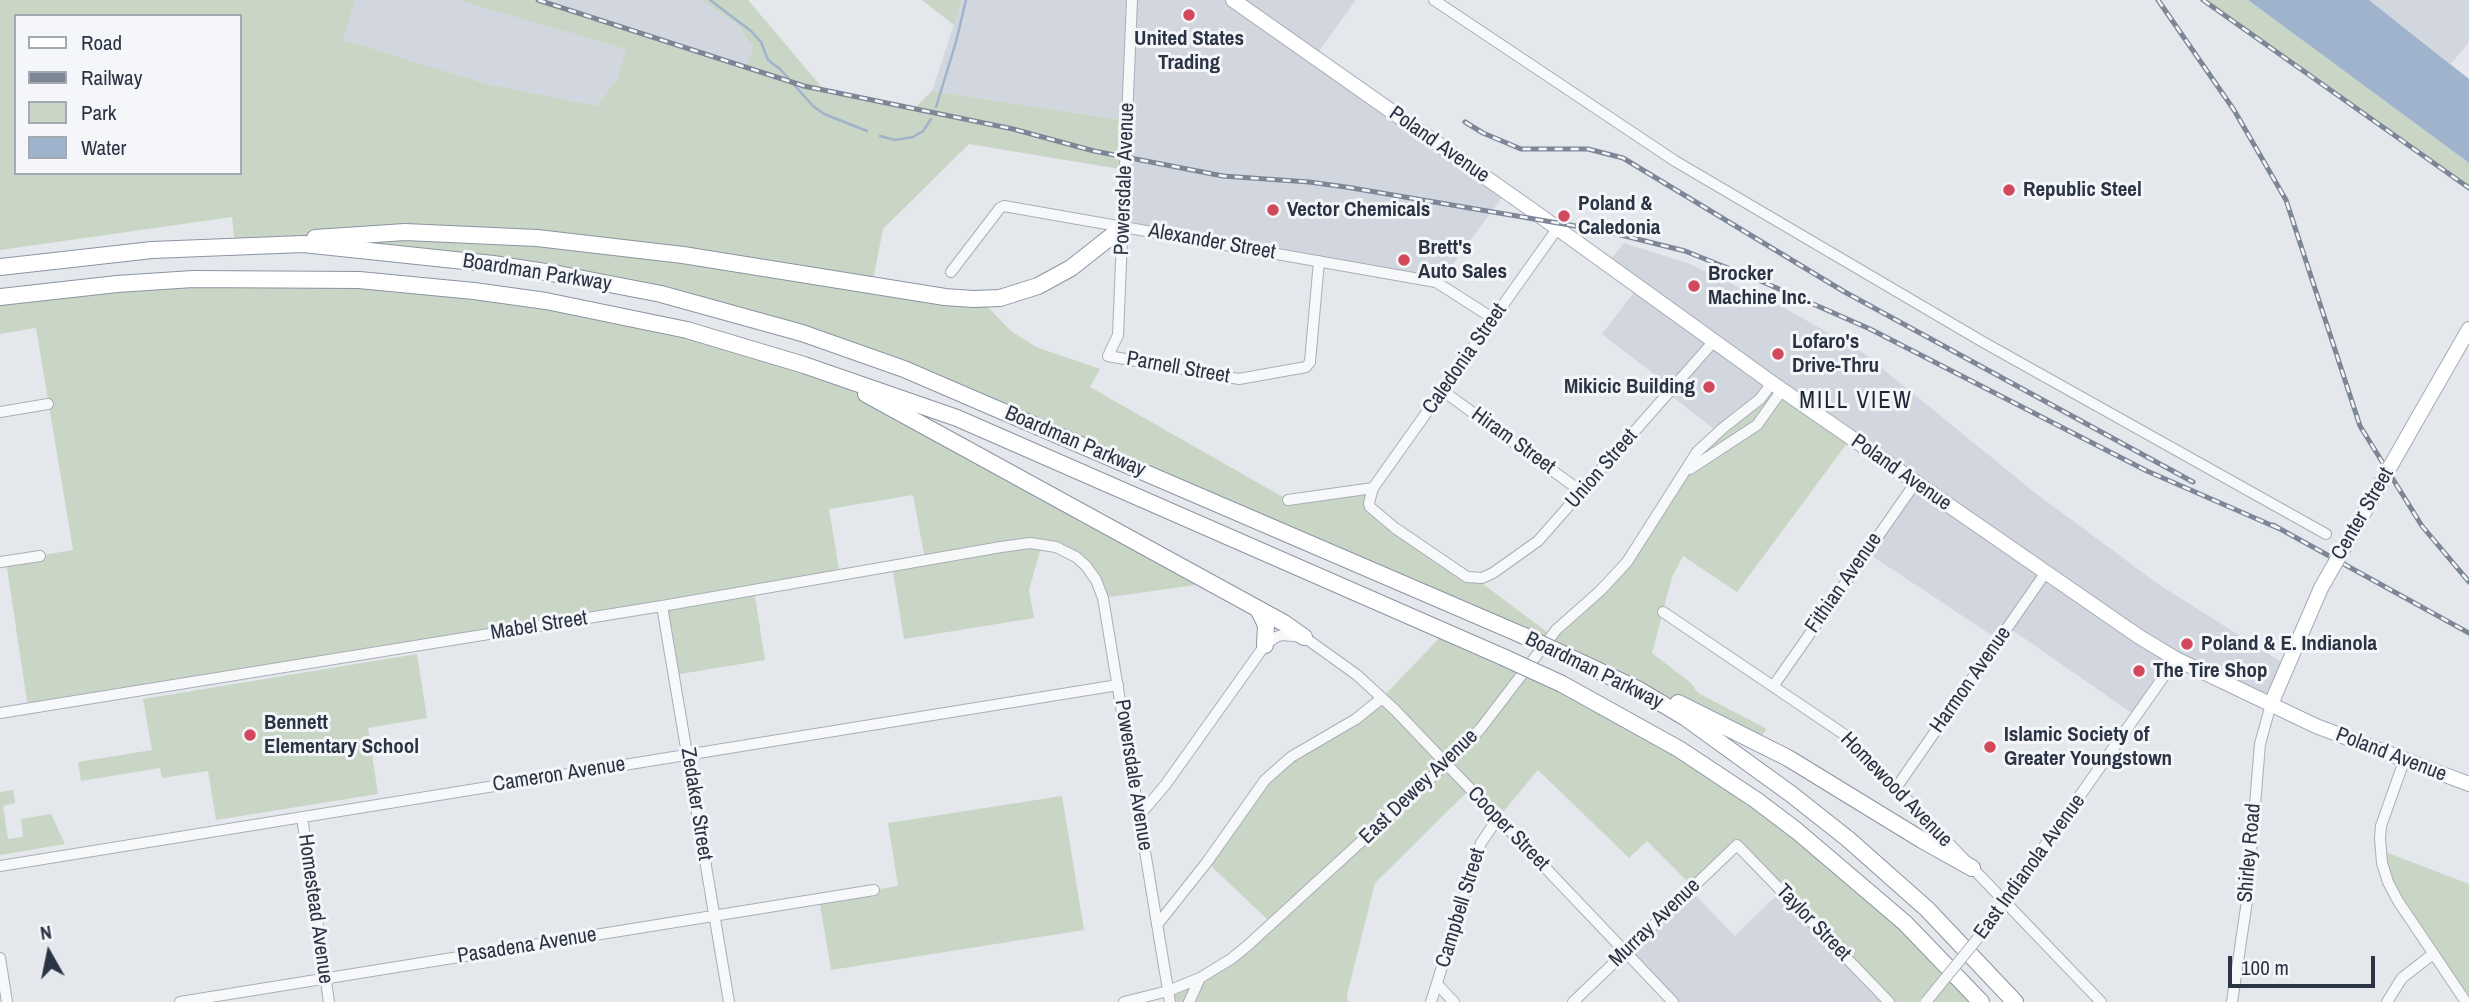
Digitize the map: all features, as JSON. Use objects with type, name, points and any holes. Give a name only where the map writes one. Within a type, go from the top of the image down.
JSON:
[{"type":"highway","points":[[222,245],[405,232],[490,235],[683,255],[945,297],[973,299],[1008,296],[1038,286],[1071,268],[1123,227]]},
{"type":"highway","name":"Boardman Parkway","points":[[0,267],[89,256],[222,245],[303,244],[532,270],[661,294],[790,329],[848,348],[942,384],[1522,635],[1602,672],[1697,725],[1739,754],[1839,832],[1927,909],[2015,1002]]},
{"type":"highway","name":"Boardman Parkway","points":[[0,298],[22,293],[117,284],[234,278],[406,284],[546,301],[627,316],[706,335],[804,365],[957,418],[1562,684],[1679,749],[1746,793],[1797,831],[1889,908],[1981,1002]]},
{"type":"highway","points":[[804,365],[871,396],[1284,623],[1304,637]]},
{"type":"highway","points":[[1258,610],[1266,625],[1265,645]]},
{"type":"highway","points":[[1602,672],[1699,712],[1788,758],[1972,868]]},
{"type":"main road","name":"Poland Avenue","points":[[1233,0],[1777,387],[2133,633],[2176,659],[2316,726],[2469,784]]},
{"type":"main road","name":"Center Street","points":[[2270,705],[2321,588],[2469,329]]},
{"type":"street","name":"Powersdale Avenue","points":[[1108,356],[1118,335],[1132,0]]},
{"type":"street","points":[[1434,0],[1686,168],[1995,349],[2326,534]]},
{"type":"street","name":"Alexander Street","points":[[951,272],[1002,206],[1436,282],[1494,319]]},
{"type":"street","name":"Caledonia Street","points":[[1373,488],[1558,229]]},
{"type":"street","name":"Parnell Street","points":[[1108,356],[1239,379],[1306,367],[1310,362],[1319,261]]},
{"type":"street","name":"Union Street","points":[[1373,488],[1369,503],[1374,513],[1459,573],[1475,578],[1493,573],[1534,545],[1714,341]]},
{"type":"street","points":[[1684,472],[1757,425],[1777,387]]},
{"type":"street","name":"East Dewey Avenue","points":[[1124,1002],[1169,997],[1247,946],[1458,753],[1556,630],[1601,592],[1627,562],[1705,444],[1777,387]]},
{"type":"street","name":"Hiram Street","points":[[1443,391],[1582,492]]},
{"type":"street","points":[[0,412],[48,404]]},
{"type":"street","name":"Fithian Avenue","points":[[1773,685],[1916,482]]},
{"type":"street","points":[[1288,500],[1373,488]]},
{"type":"street","name":"Mabel Street","points":[[0,713],[662,606],[1002,547],[1042,544],[1062,549],[1076,557]]},
{"type":"street","points":[[0,562],[40,556]]},
{"type":"street","name":"Powersdale Avenue","points":[[1076,557],[1095,579],[1104,598],[1169,997]]},
{"type":"street","name":"Harmon Avenue","points":[[1896,788],[2046,572]]},
{"type":"street","name":"Zedaker Street","points":[[662,606],[729,1002]]},
{"type":"street","name":"Homewood Avenue","points":[[1663,612],[1845,735],[2101,1002]]},
{"type":"street","points":[[1139,816],[1166,784],[1265,645],[1282,635],[1304,637]]},
{"type":"street","name":"Cooper Street","points":[[1304,637],[1357,675],[1395,710],[1672,1002]]},
{"type":"street","name":"East Indianola Avenue","points":[[1926,1002],[2006,904],[2176,659]]},
{"type":"street","name":"Cameron Avenue","points":[[0,866],[1118,685]]},
{"type":"street","points":[[1157,925],[1207,862],[1265,780],[1292,757],[1356,719],[1381,698]]},
{"type":"street","name":"Shirley Road","points":[[2232,1002],[2246,901],[2260,744],[2270,705]]},
{"type":"street","points":[[2404,761],[2381,826],[2380,850],[2388,882],[2466,1002]]},
{"type":"street","name":"Homestead Avenue","points":[[302,817],[329,1002]]},
{"type":"street","name":"Campbell Street","points":[[1431,1002],[1480,843],[1498,818]]},
{"type":"street","name":"Murray Avenue","points":[[1573,1002],[1737,845]]},
{"type":"street","name":"Taylor Street","points":[[1737,845],[1889,1002]]},
{"type":"street","name":"Pasadena Avenue","points":[[180,1002],[874,890]]},
{"type":"street","points":[[2387,1002],[2402,978],[2433,954]]},
{"type":"street","points":[[0,958],[7,1002]]},
{"type":"street","points":[[1189,1002],[1200,978]]},
{"type":"street","points":[[1438,985],[1454,1002]]},
{"type":"shaded area","points":[[355,0],[457,0],[627,49],[618,77],[597,106],[487,84],[342,40]]},
{"type":"shaded area","points":[[533,0],[701,0],[738,25],[753,47],[747,68]]},
{"type":"shaded area","points":[[962,0],[1356,0],[1315,57],[1506,192],[1439,283],[1123,227],[1128,121],[932,91]]},
{"type":"shaded area","points":[[2369,0],[2469,0],[2469,42],[2451,64]]},
{"type":"shaded area","points":[[1624,243],[1690,264],[1786,309],[1862,352],[2034,492],[2158,584],[2286,665],[2271,704],[2176,659],[2136,716],[2008,627],[1999,640],[1866,552],[1915,482],[1773,384],[1718,432],[1669,394],[1672,388],[1602,334],[1638,287],[1607,264]]},
{"type":"shaded area","points":[[1690,890],[1735,936],[1782,890],[1889,1002],[1673,1002],[1625,952]]},
{"type":"green space","points":[[0,0],[355,0],[343,40],[487,84],[597,106],[618,77],[626,49],[457,0],[533,0],[746,68],[753,47],[738,25],[701,0],[748,0],[825,91],[914,109],[932,91],[1128,121],[1126,170],[969,144],[883,229],[872,285],[980,299],[1011,331],[1036,347],[1100,369],[1090,387],[1288,500],[1373,488],[1370,507],[1475,578],[1551,635],[1601,591],[1697,452],[1772,383],[1851,438],[1737,592],[1683,556],[1672,577],[1652,653],[1691,683],[1698,693],[1767,729],[1757,742],[904,369],[605,282],[235,244],[232,217],[0,250]]},
{"type":"green space","points":[[922,0],[962,0],[954,25]]},
{"type":"green space","points":[[2203,0],[2248,0],[2469,163],[2469,188]]},
{"type":"green space","points":[[359,280],[687,330],[871,396],[1210,583],[1103,598],[1086,566],[1042,544],[1029,590],[1034,618],[904,639],[892,566],[925,559],[913,495],[829,509],[840,575],[754,590],[765,660],[674,675],[662,606],[28,708],[6,561],[73,550],[36,328],[0,334],[0,299],[22,293]]},
{"type":"green space","points":[[1446,631],[1562,684],[1797,831],[1981,1002],[1889,1002],[1737,845],[1693,887],[1647,841],[1629,858],[1538,770],[1498,818],[1470,789],[1375,883],[1347,995],[1348,1002],[1170,1002],[1168,991],[1200,978],[1271,923],[1207,862],[1265,780],[1382,698]]},
{"type":"green space","points":[[417,654],[427,718],[368,728],[378,794],[216,820],[208,771],[162,778],[160,768],[81,781],[78,762],[152,750],[143,699]]},
{"type":"green space","points":[[13,790],[15,803],[3,806],[8,839],[23,837],[21,819],[51,814],[65,844],[0,855],[0,792]]},
{"type":"green space","points":[[1062,796],[1084,930],[831,970],[819,899],[898,886],[888,823]]},
{"type":"green space","points":[[2380,850],[2469,884],[2469,1002],[2398,901]]},
{"type":"water","points":[[2248,0],[2369,0],[2469,79],[2469,163]]},
{"type":"waterway","points":[[710,0],[751,31],[761,42],[768,60],[780,69],[813,106],[824,114],[867,131]]},
{"type":"waterway","points":[[936,107],[966,0]]},
{"type":"waterway","points":[[880,136],[895,140],[913,137],[923,131],[931,119]]},
{"type":"railway","points":[[538,0],[804,86],[1013,129],[1094,151],[1223,176],[1346,187],[1605,231],[1685,251],[1870,329],[2147,471],[2280,529]]},
{"type":"railway","points":[[2158,0],[2234,110],[2286,200],[2360,426],[2422,526],[2469,582]]},
{"type":"railway","points":[[2203,0],[2469,188]]},
{"type":"railway","points":[[1465,122],[1521,149],[1588,149],[1623,158],[1843,291],[2193,482]]},
{"type":"railway","points":[[2273,525],[2469,633]]},
{"type":"place","name":"United States Trading","points":[[1189,15]]},
{"type":"place","name":"Republic Steel","points":[[2009,190]]},
{"type":"place","name":"Vector Chemicals","points":[[1273,210]]},
{"type":"place","name":"Poland & Caledonia","points":[[1564,216]]},
{"type":"place","name":"Brett's Auto Sales","points":[[1404,260]]},
{"type":"place","name":"Brocker Machine Inc.","points":[[1694,286]]},
{"type":"place","name":"Lofaro's Drive-Thru","points":[[1778,354]]},
{"type":"place","name":"Mikicic Building","points":[[1709,387]]},
{"type":"place","name":"Poland & E. Indianola","points":[[2187,644]]},
{"type":"place","name":"The Tire Shop","points":[[2139,671]]},
{"type":"place","name":"Bennett Elementary School","points":[[250,735]]},
{"type":"place","name":"Islamic Society of Greater Youngstown","points":[[1990,747]]},
{"type":"district","name":"MILL VIEW","points":[[1856,402]]}]
